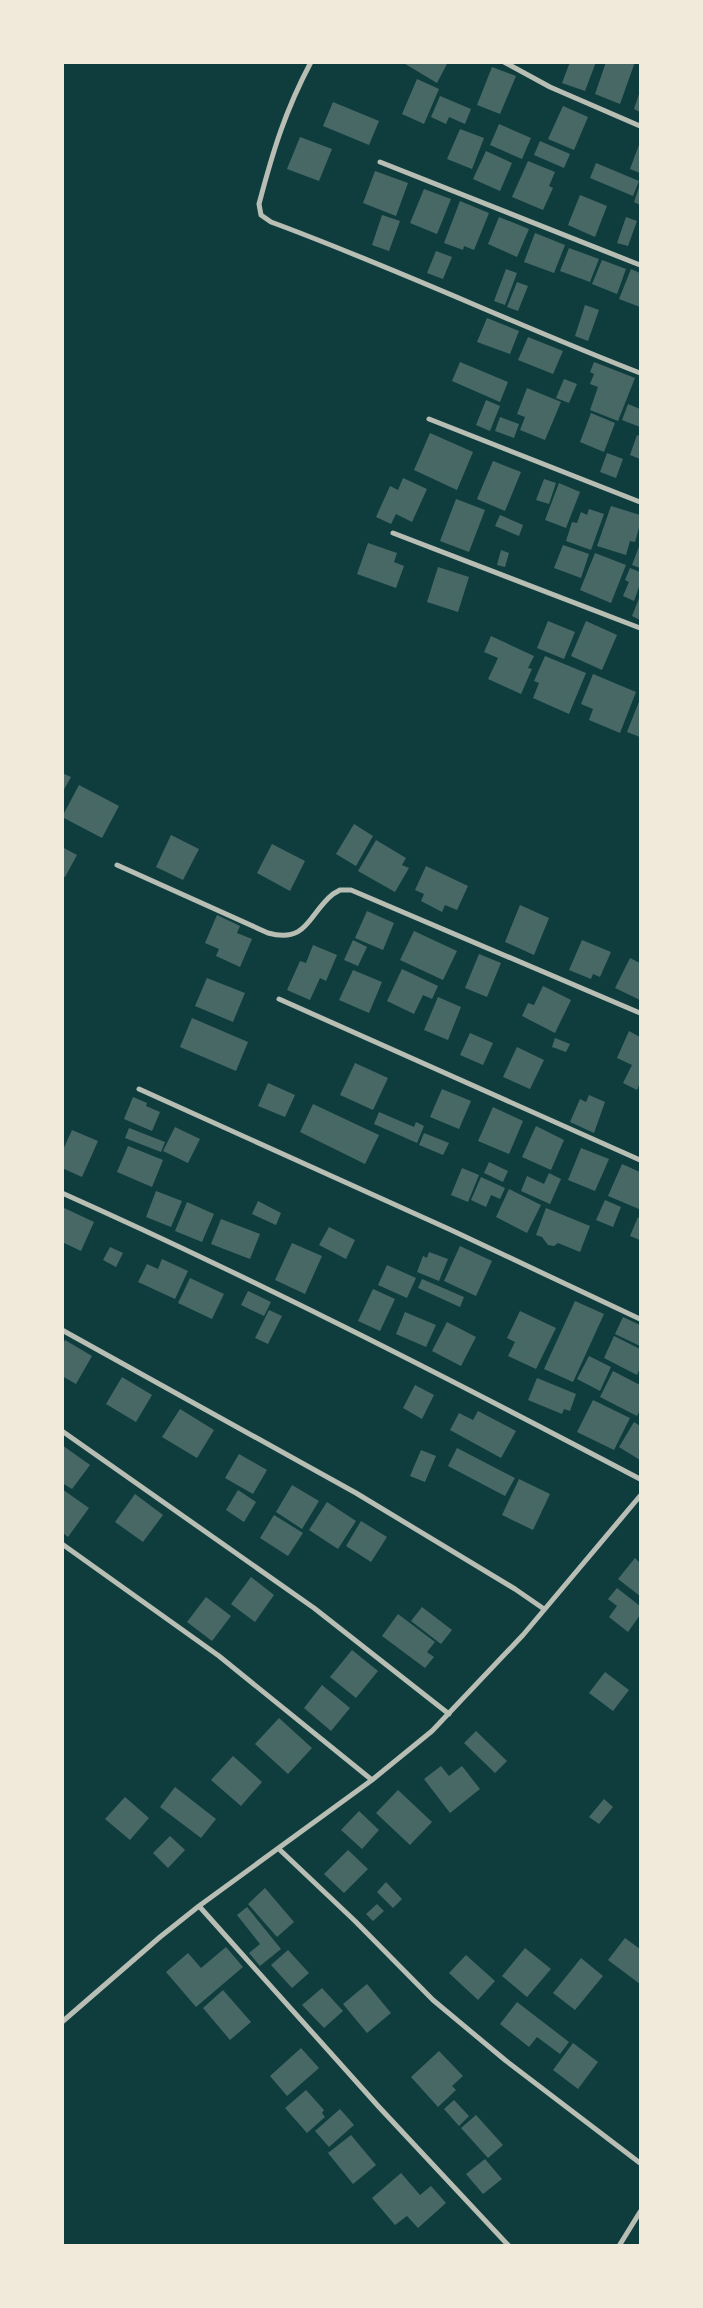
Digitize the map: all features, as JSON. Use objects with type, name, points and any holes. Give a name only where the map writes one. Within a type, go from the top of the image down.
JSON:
[{"type":"street","points":[[311,62],[281,126],[259,204],[261,215],[271,222],[406,275],[640,373]]},
{"type":"street","points":[[504,62],[550,87],[640,126]]},
{"type":"street","points":[[380,162],[640,265]]},
{"type":"street","points":[[429,419],[640,502]]},
{"type":"street","points":[[393,533],[640,628]]},
{"type":"street","points":[[117,865],[268,934],[279,936],[290,937],[298,933],[333,894],[340,890],[351,890],[640,1013]]},
{"type":"street","points":[[279,999],[640,1160]]},
{"type":"street","points":[[139,1089],[451,1230],[640,1319]]},
{"type":"street","points":[[62,1193],[166,1240],[440,1373],[640,1479]]},
{"type":"street","points":[[62,1330],[356,1493],[515,1589],[544,1609]]},
{"type":"street","points":[[62,1431],[314,1608],[449,1714]]},
{"type":"street","points":[[62,2022],[160,1937],[199,1906],[372,1780],[449,1714],[523,1635],[640,1496]]},
{"type":"street","points":[[62,1544],[219,1656],[372,1780]]},
{"type":"street","points":[[279,1849],[434,2000],[505,2060],[640,2163]]},
{"type":"street","points":[[199,1906],[235,1949],[379,2107],[509,2246]]},
{"type":"street","points":[[619,2246],[640,2212]]},
{"type":"building","points":[[402,62],[448,62],[437,83]]},
{"type":"building","points":[[570,62],[596,62],[585,91],[562,83]]},
{"type":"building","points":[[606,62],[635,62],[620,104],[595,94]]},
{"type":"building","points":[[492,67],[516,76],[500,114],[477,105]]},
{"type":"building","points":[[417,79],[439,89],[424,124],[402,114]]},
{"type":"building","points":[[640,91],[640,112],[634,109]]},
{"type":"building","points":[[440,96],[471,109],[465,124],[449,117],[446,124],[431,117]]},
{"type":"building","points":[[333,102],[379,121],[369,145],[323,126]]},
{"type":"building","points":[[563,106],[588,117],[574,150],[548,139]]},
{"type":"building","points":[[499,124],[531,138],[522,159],[490,145]]},
{"type":"building","points":[[460,129],[484,138],[472,169],[447,159]]},
{"type":"building","points":[[300,137],[332,149],[319,181],[287,169]]},
{"type":"building","points":[[540,141],[570,154],[564,168],[534,155]]},
{"type":"building","points":[[640,142],[640,173],[630,169]]},
{"type":"building","points":[[486,151],[512,163],[500,191],[473,179]]},
{"type":"building","points":[[528,161],[555,172],[549,186],[553,188],[543,210],[512,197]]},
{"type":"building","points":[[596,163],[639,181],[633,196],[590,178]]},
{"type":"building","points":[[375,171],[408,183],[396,216],[363,203]]},
{"type":"building","points":[[640,184],[640,205],[634,202]]},
{"type":"building","points":[[424,189],[451,199],[437,234],[410,223]]},
{"type":"building","points":[[580,195],[607,206],[595,237],[568,225]]},
{"type":"building","points":[[460,201],[489,213],[474,250],[464,246],[463,250],[444,243]]},
{"type":"building","points":[[382,215],[400,221],[389,251],[372,245]]},
{"type":"building","points":[[499,217],[529,229],[517,257],[488,244]]},
{"type":"building","points":[[626,217],[637,221],[628,246],[617,243]]},
{"type":"building","points":[[535,233],[565,245],[554,273],[524,262]]},
{"type":"building","points":[[569,248],[599,259],[590,282],[560,271]]},
{"type":"building","points":[[436,251],[452,257],[443,279],[427,273]]},
{"type":"building","points":[[602,260],[626,269],[617,294],[592,284]]},
{"type":"building","points":[[506,269],[517,273],[505,305],[494,301]]},
{"type":"building","points":[[631,269],[640,273],[640,307],[619,299]]},
{"type":"building","points":[[517,282],[528,286],[518,311],[507,307]]},
{"type":"building","points":[[585,305],[599,310],[588,341],[575,336]]},
{"type":"building","points":[[487,318],[519,331],[510,354],[477,342]]},
{"type":"building","points":[[528,337],[563,351],[553,374],[518,360]]},
{"type":"building","points":[[460,362],[508,382],[500,402],[452,381]]},
{"type":"building","points":[[594,362],[635,378],[618,421],[590,410],[598,387],[590,384],[594,374],[590,372]]},
{"type":"building","points":[[564,379],[577,384],[569,403],[556,398]]},
{"type":"building","points":[[527,388],[561,402],[545,440],[520,430],[525,417],[517,414]]},
{"type":"building","points":[[486,400],[500,406],[490,431],[476,425]]},
{"type":"building","points":[[628,404],[640,409],[640,427],[622,420]]},
{"type":"building","points":[[591,413],[615,423],[604,452],[580,442]]},
{"type":"building","points":[[500,417],[519,424],[514,438],[495,431]]},
{"type":"building","points":[[430,433],[473,452],[457,490],[414,470]]},
{"type":"building","points":[[637,435],[640,436],[640,459],[630,455]]},
{"type":"building","points":[[607,453],[623,459],[616,478],[600,472]]},
{"type":"building","points":[[493,461],[521,472],[505,511],[477,499]]},
{"type":"building","points":[[403,478],[427,489],[412,522],[396,514],[391,524],[376,517],[390,486],[398,490]]},
{"type":"building","points":[[544,479],[556,483],[549,504],[536,500]]},
{"type":"building","points":[[559,483],[580,492],[566,528],[545,520]]},
{"type":"building","points":[[456,499],[485,510],[469,552],[440,541]]},
{"type":"building","points":[[611,506],[640,515],[640,524],[635,542],[630,541],[626,555],[597,546]]},
{"type":"building","points":[[589,509],[604,514],[591,550],[566,541],[572,522],[577,523],[581,512],[587,515]]},
{"type":"building","points":[[500,515],[523,525],[519,536],[495,526]]},
{"type":"building","points":[[368,543],[397,553],[394,562],[404,566],[396,588],[357,574]]},
{"type":"building","points":[[640,544],[640,568],[632,565]]},
{"type":"building","points":[[563,545],[589,554],[581,578],[554,568]]},
{"type":"building","points":[[501,550],[509,553],[505,567],[497,565]]},
{"type":"building","points":[[595,553],[626,565],[611,603],[580,590]]},
{"type":"building","points":[[438,567],[469,577],[458,612],[427,602]]},
{"type":"building","points":[[630,568],[640,572],[640,584],[634,601],[623,596],[629,582],[625,580]]},
{"type":"building","points":[[640,596],[640,620],[632,616]]},
{"type":"building","points":[[548,621],[575,632],[564,659],[537,648]]},
{"type":"building","points":[[586,621],[617,635],[602,670],[571,656]]},
{"type":"building","points":[[491,636],[534,656],[528,668],[532,669],[521,694],[488,679],[498,658],[484,652]]},
{"type":"building","points":[[545,656],[586,673],[569,714],[533,698],[539,683],[534,681]]},
{"type":"building","points":[[593,674],[636,692],[620,733],[589,720],[593,709],[581,704]]},
{"type":"building","points":[[640,699],[640,737],[627,732]]},
{"type":"building","points":[[62,773],[71,777],[62,793]]},
{"type":"building","points":[[79,785],[119,806],[102,838],[62,817]]},
{"type":"building","points":[[354,824],[373,836],[356,866],[336,854]]},
{"type":"building","points":[[171,835],[199,849],[183,880],[156,867]]},
{"type":"building","points":[[376,840],[406,858],[402,865],[409,868],[395,892],[358,871]]},
{"type":"building","points":[[272,844],[305,861],[290,891],[257,873]]},
{"type":"building","points":[[62,847],[77,855],[65,877],[62,876]]},
{"type":"building","points":[[426,866],[468,886],[457,910],[445,905],[442,912],[421,901],[424,894],[415,890]]},
{"type":"building","points":[[520,905],[549,918],[534,955],[505,942]]},
{"type":"building","points":[[367,911],[394,923],[383,950],[355,938]]},
{"type":"building","points":[[217,915],[240,926],[237,933],[252,939],[240,967],[216,956],[219,949],[205,943]]},
{"type":"building","points":[[414,931],[457,951],[443,980],[400,960]]},
{"type":"building","points":[[353,940],[367,947],[358,966],[344,960]]},
{"type":"building","points":[[582,940],[611,952],[600,977],[593,974],[591,979],[569,970]]},
{"type":"building","points":[[313,945],[337,955],[326,981],[320,978],[310,1000],[287,990],[300,961],[306,963]]},
{"type":"building","points":[[479,954],[501,963],[487,997],[465,988]]},
{"type":"building","points":[[630,958],[640,963],[640,1000],[615,988]]},
{"type":"building","points":[[402,969],[438,986],[432,999],[423,995],[414,1014],[387,1001]]},
{"type":"building","points":[[353,970],[382,982],[369,1013],[339,1000]]},
{"type":"building","points":[[207,978],[245,993],[233,1022],[195,1006]]},
{"type":"building","points":[[543,986],[571,1000],[555,1033],[522,1016],[528,1003],[534,1005]]},
{"type":"building","points":[[438,997],[461,1007],[448,1040],[424,1030]]},
{"type":"building","points":[[192,1018],[248,1042],[236,1071],[180,1047]]},
{"type":"building","points":[[629,1031],[640,1037],[640,1083],[637,1090],[623,1083],[632,1065],[617,1058]]},
{"type":"building","points":[[470,1033],[493,1043],[483,1065],[460,1055]]},
{"type":"building","points":[[555,1038],[570,1044],[566,1052],[552,1047]]},
{"type":"building","points":[[517,1047],[544,1060],[530,1089],[503,1077]]},
{"type":"building","points":[[355,1063],[388,1078],[373,1110],[340,1095]]},
{"type":"building","points":[[268,1083],[295,1095],[285,1117],[258,1106]]},
{"type":"building","points":[[442,1089],[471,1101],[459,1129],[430,1117]]},
{"type":"building","points":[[589,1095],[605,1102],[594,1133],[570,1122],[580,1099],[586,1102]]},
{"type":"building","points":[[133,1097],[147,1103],[146,1106],[160,1112],[152,1131],[124,1119]]},
{"type":"building","points":[[313,1104],[379,1135],[365,1164],[300,1132]]},
{"type":"building","points":[[493,1107],[523,1121],[509,1154],[478,1141]]},
{"type":"building","points":[[379,1112],[414,1127],[416,1122],[424,1126],[417,1143],[374,1124]]},
{"type":"building","points":[[536,1126],[564,1140],[551,1170],[522,1157]]},
{"type":"building","points":[[175,1127],[200,1139],[188,1163],[163,1151]]},
{"type":"building","points":[[129,1128],[165,1142],[161,1152],[125,1138]]},
{"type":"building","points":[[72,1130],[98,1141],[82,1177],[62,1168],[62,1152]]},
{"type":"building","points":[[424,1133],[449,1143],[443,1155],[419,1145]]},
{"type":"building","points":[[128,1146],[163,1160],[152,1187],[117,1172]]},
{"type":"building","points":[[581,1148],[609,1159],[595,1191],[568,1180]]},
{"type":"building","points":[[489,1162],[508,1171],[503,1182],[484,1173]]},
{"type":"building","points":[[622,1164],[640,1172],[639,1209],[608,1196]]},
{"type":"building","points":[[462,1168],[479,1175],[468,1202],[451,1195]]},
{"type":"building","points":[[549,1173],[561,1179],[550,1204],[521,1191],[527,1176],[544,1184]]},
{"type":"building","points":[[481,1177],[505,1188],[500,1199],[491,1195],[486,1207],[471,1200]]},
{"type":"building","points":[[509,1189],[541,1205],[527,1233],[496,1217]]},
{"type":"building","points":[[156,1191],[182,1201],[171,1227],[146,1217]]},
{"type":"building","points":[[605,1200],[621,1207],[613,1227],[596,1220]]},
{"type":"building","points":[[258,1201],[281,1213],[276,1225],[252,1214]]},
{"type":"building","points":[[187,1202],[214,1214],[202,1242],[175,1231]]},
{"type":"building","points":[[62,1207],[94,1222],[81,1251],[62,1242]]},
{"type":"building","points":[[546,1208],[590,1226],[580,1252],[558,1243],[554,1246],[548,1245],[542,1237],[536,1235]]},
{"type":"building","points":[[638,1217],[640,1219],[640,1240],[630,1236]]},
{"type":"building","points":[[221,1219],[260,1234],[250,1259],[211,1244]]},
{"type":"building","points":[[329,1227],[355,1240],[346,1259],[319,1245]]},
{"type":"building","points":[[292,1243],[322,1256],[305,1294],[275,1280]]},
{"type":"building","points":[[460,1246],[492,1261],[476,1296],[444,1281]]},
{"type":"building","points":[[110,1247],[123,1253],[116,1267],[103,1260]]},
{"type":"building","points":[[429,1252],[448,1259],[439,1281],[417,1272],[423,1256],[427,1258]]},
{"type":"building","points":[[162,1259],[188,1271],[175,1299],[138,1282],[147,1264],[158,1269]]},
{"type":"building","points":[[387,1265],[416,1278],[407,1298],[378,1285]]},
{"type":"building","points":[[190,1278],[224,1294],[212,1319],[178,1303]]},
{"type":"building","points":[[422,1279],[464,1297],[460,1307],[418,1288]]},
{"type":"building","points":[[373,1289],[395,1299],[380,1331],[358,1321]]},
{"type":"building","points":[[248,1291],[271,1302],[264,1316],[241,1305]]},
{"type":"building","points":[[575,1301],[604,1314],[573,1382],[544,1369]]},
{"type":"building","points":[[269,1310],[282,1316],[268,1344],[255,1338]]},
{"type":"building","points":[[520,1311],[556,1328],[536,1369],[508,1356],[515,1342],[507,1338]]},
{"type":"building","points":[[405,1312],[436,1325],[426,1347],[396,1334]]},
{"type":"building","points":[[623,1317],[640,1325],[640,1346],[615,1334]]},
{"type":"building","points":[[447,1322],[476,1337],[461,1366],[432,1351]]},
{"type":"building","points":[[614,1336],[640,1349],[640,1368],[637,1375],[604,1358]]},
{"type":"building","points":[[65,1340],[92,1356],[76,1384],[62,1376],[62,1345]]},
{"type":"building","points":[[589,1356],[611,1367],[600,1391],[577,1379]]},
{"type":"building","points":[[613,1371],[640,1385],[640,1410],[637,1416],[600,1397]]},
{"type":"building","points":[[122,1377],[152,1395],[136,1422],[106,1404]]},
{"type":"building","points":[[537,1378],[576,1394],[570,1411],[564,1409],[562,1414],[528,1400]]},
{"type":"building","points":[[415,1385],[434,1395],[422,1419],[403,1408]]},
{"type":"building","points":[[593,1400],[630,1418],[614,1450],[577,1432]]},
{"type":"building","points":[[180,1409],[214,1430],[197,1458],[162,1437]]},
{"type":"building","points":[[478,1411],[516,1431],[501,1458],[450,1430],[459,1413],[473,1420]]},
{"type":"building","points":[[634,1422],[640,1426],[640,1460],[619,1447]]},
{"type":"building","points":[[62,1445],[90,1465],[72,1489],[62,1483]]},
{"type":"building","points":[[457,1448],[515,1478],[505,1496],[448,1466]]},
{"type":"building","points":[[421,1450],[436,1456],[425,1482],[410,1476]]},
{"type":"building","points":[[239,1454],[267,1470],[253,1494],[225,1478]]},
{"type":"building","points":[[519,1479],[550,1494],[533,1530],[502,1515]]},
{"type":"building","points":[[292,1485],[319,1501],[302,1529],[276,1512]]},
{"type":"building","points":[[62,1489],[89,1508],[68,1537],[62,1532]]},
{"type":"building","points":[[238,1490],[256,1502],[244,1522],[226,1510]]},
{"type":"building","points":[[135,1494],[163,1515],[143,1542],[115,1522]]},
{"type":"building","points":[[327,1502],[356,1521],[338,1549],[309,1530]]},
{"type":"building","points":[[274,1515],[303,1533],[288,1556],[260,1538]]},
{"type":"building","points":[[361,1521],[387,1537],[371,1562],[346,1546]]},
{"type":"building","points":[[635,1558],[640,1563],[640,1596],[618,1579]]},
{"type":"building","points":[[251,1577],[274,1595],[255,1622],[231,1604]]},
{"type":"building","points":[[617,1588],[640,1606],[640,1615],[628,1632],[609,1617],[617,1606],[608,1599]]},
{"type":"building","points":[[206,1597],[231,1616],[212,1641],[187,1622]]},
{"type":"building","points":[[422,1607],[452,1630],[441,1644],[411,1621]]},
{"type":"building","points":[[398,1614],[435,1642],[427,1652],[434,1657],[425,1668],[382,1636]]},
{"type":"building","points":[[352,1650],[378,1671],[356,1698],[330,1677]]},
{"type":"building","points":[[605,1672],[629,1690],[613,1711],[589,1693]]},
{"type":"building","points":[[322,1685],[350,1708],[331,1731],[304,1708]]},
{"type":"building","points":[[279,1718],[312,1748],[288,1774],[255,1744]]},
{"type":"building","points":[[476,1731],[507,1761],[495,1773],[464,1743]]},
{"type":"building","points":[[233,1756],[262,1782],[241,1806],[211,1780]]},
{"type":"building","points":[[441,1766],[449,1776],[462,1766],[480,1789],[450,1813],[424,1779]]},
{"type":"building","points":[[175,1787],[216,1819],[201,1838],[160,1807]]},
{"type":"building","points":[[398,1790],[432,1822],[410,1845],[376,1813]]},
{"type":"building","points":[[125,1797],[149,1818],[130,1840],[105,1819]]},
{"type":"building","points":[[604,1799],[613,1807],[599,1824],[589,1817]]},
{"type":"building","points":[[359,1811],[379,1830],[362,1849],[341,1830]]},
{"type":"building","points":[[170,1836],[185,1850],[168,1868],[153,1853]]},
{"type":"building","points":[[348,1850],[368,1869],[344,1893],[324,1874]]},
{"type":"building","points":[[386,1882],[402,1899],[393,1908],[377,1892]]},
{"type":"building","points":[[265,1888],[294,1922],[277,1937],[248,1904]]},
{"type":"building","points":[[377,1904],[384,1911],[373,1921],[366,1914]]},
{"type":"building","points":[[247,1907],[281,1949],[260,1966],[249,1953],[260,1944],[237,1915]]},
{"type":"building","points":[[625,1938],[640,1949],[640,1984],[608,1960]]},
{"type":"building","points":[[226,1947],[243,1967],[196,2007],[166,1972],[188,1953],[201,1968]]},
{"type":"building","points":[[525,1948],[551,1969],[527,1997],[502,1976]]},
{"type":"building","points":[[288,1950],[309,1973],[292,1988],[271,1965]]},
{"type":"building","points":[[466,1955],[495,1981],[478,2000],[449,1973]]},
{"type":"building","points":[[581,1958],[603,1976],[575,2010],[553,1993]]},
{"type":"building","points":[[367,1984],[391,2013],[367,2033],[343,2004]]},
{"type":"building","points":[[322,1988],[343,2011],[324,2028],[302,2005]]},
{"type":"building","points":[[223,1990],[251,2022],[230,2040],[203,2008]]},
{"type":"building","points":[[517,2002],[569,2042],[560,2054],[537,2037],[529,2047],[500,2024]]},
{"type":"building","points":[[573,2043],[598,2062],[578,2089],[553,2070]]},
{"type":"building","points":[[301,2048],[319,2068],[287,2096],[270,2076]]},
{"type":"building","points":[[439,2051],[463,2076],[452,2086],[456,2090],[438,2107],[411,2077]]},
{"type":"building","points":[[306,2090],[324,2110],[322,2113],[325,2117],[307,2133],[285,2108]]},
{"type":"building","points":[[454,2100],[469,2116],[459,2126],[444,2109]]},
{"type":"building","points":[[340,2109],[354,2125],[329,2147],[315,2131]]},
{"type":"building","points":[[476,2115],[503,2145],[488,2158],[461,2128]]},
{"type":"building","points":[[351,2135],[376,2165],[353,2184],[328,2153]]},
{"type":"building","points":[[485,2159],[502,2179],[483,2194],[466,2174]]},
{"type":"building","points":[[401,2173],[420,2195],[431,2186],[446,2203],[418,2228],[407,2216],[395,2225],[372,2198]]}]
